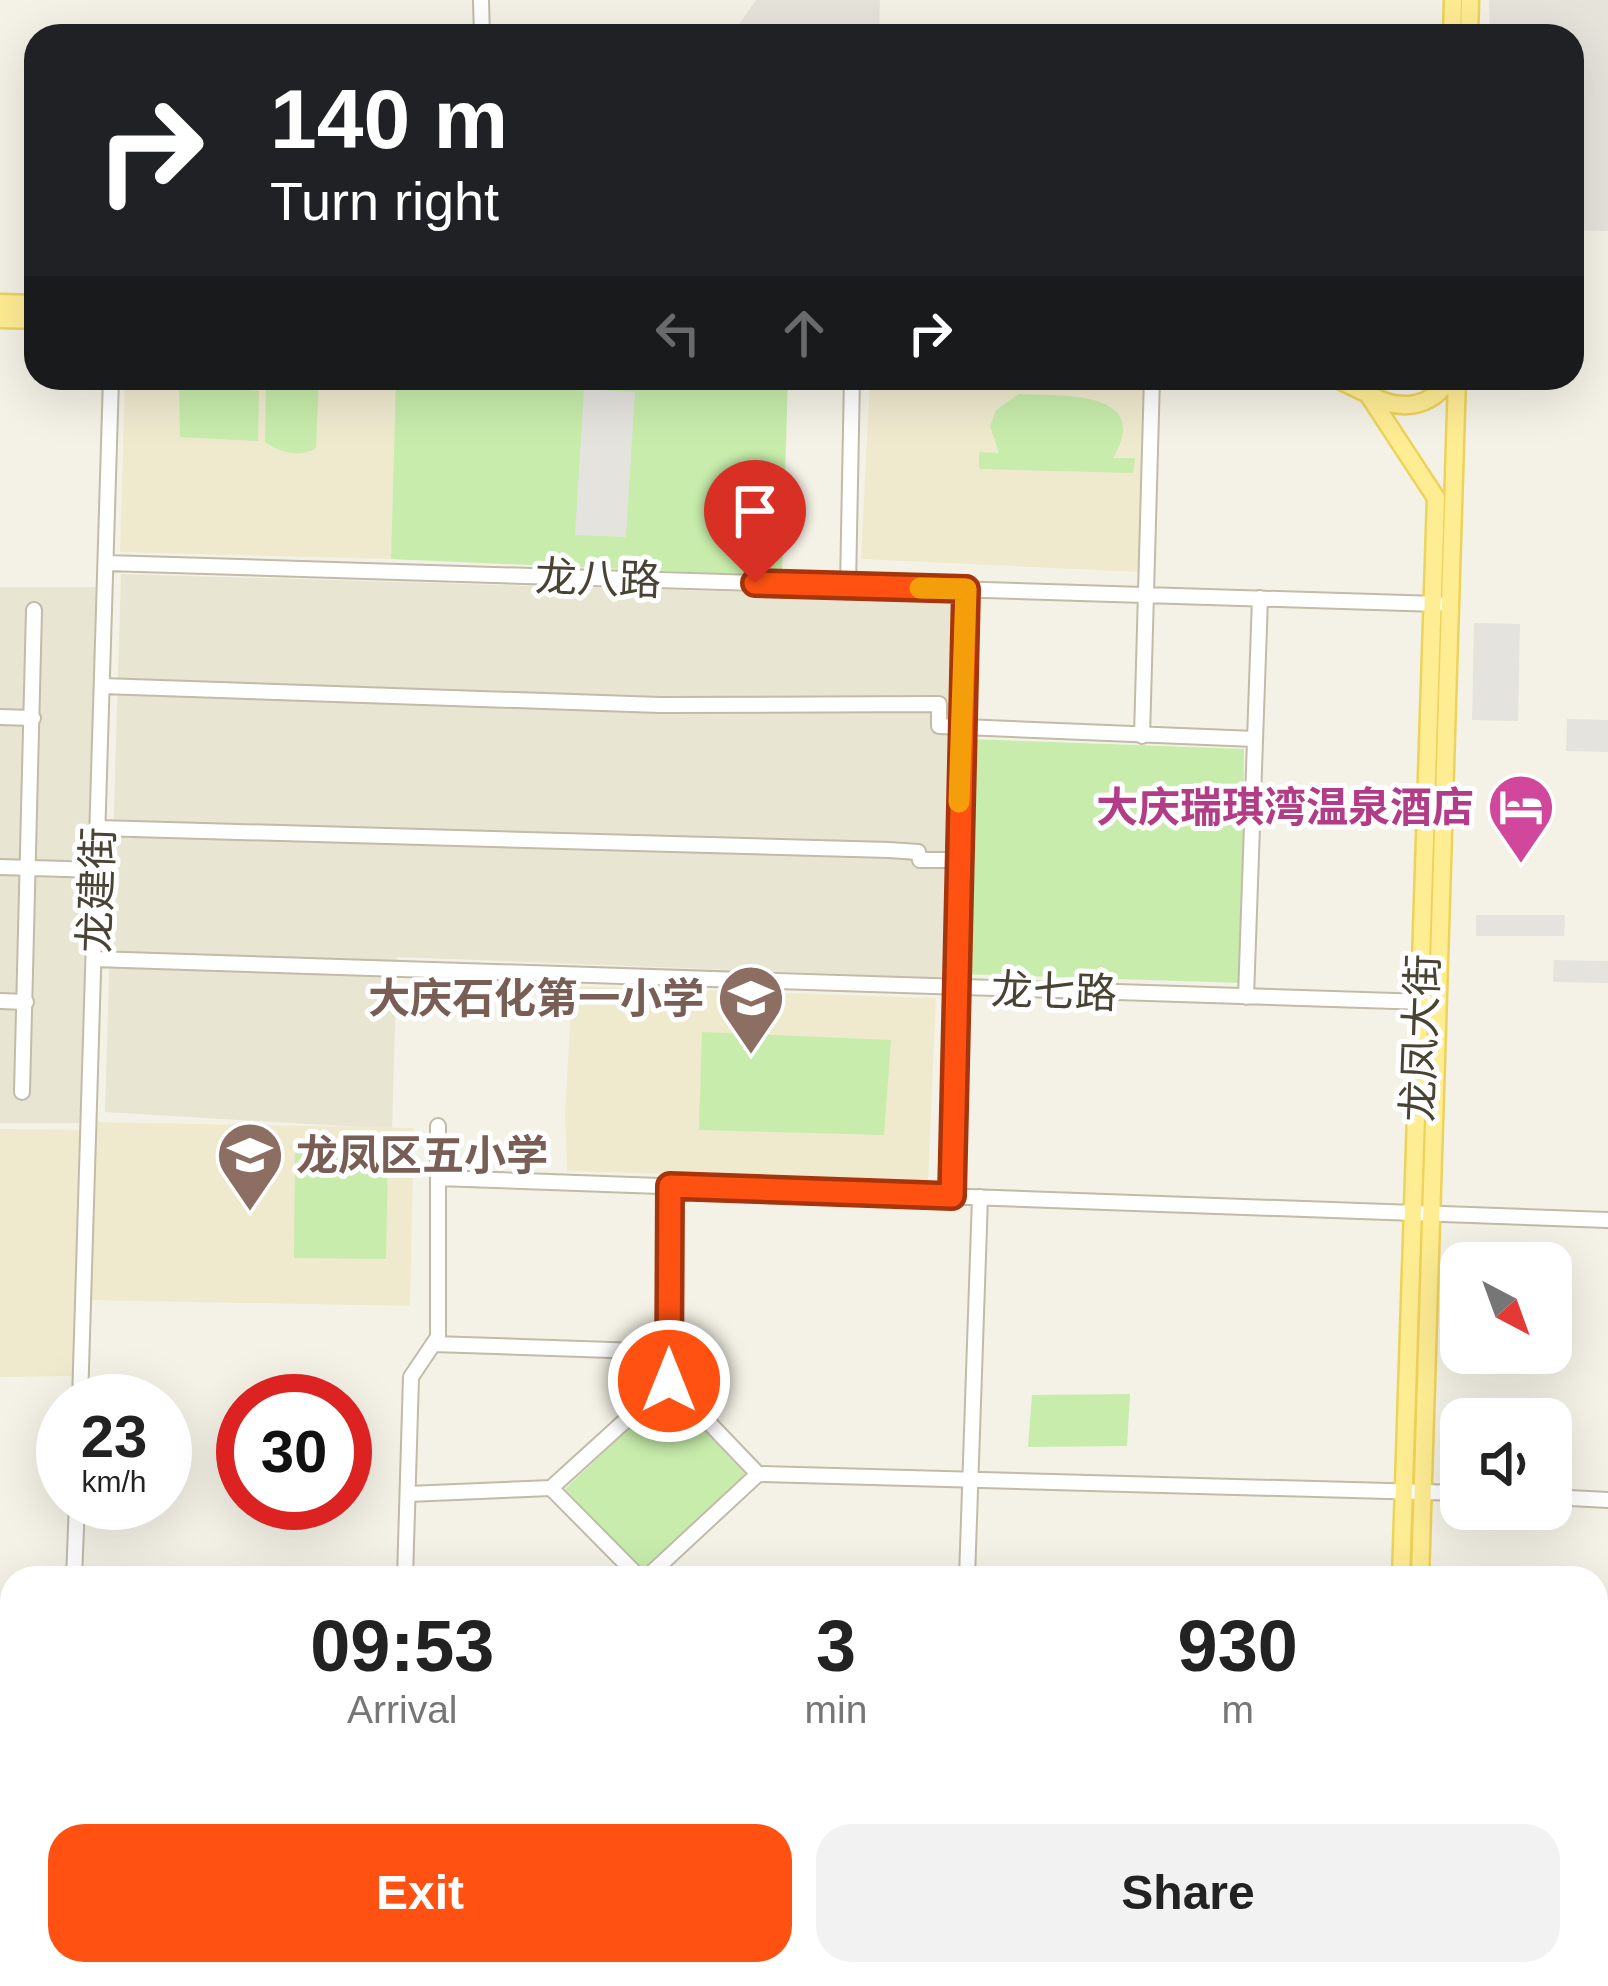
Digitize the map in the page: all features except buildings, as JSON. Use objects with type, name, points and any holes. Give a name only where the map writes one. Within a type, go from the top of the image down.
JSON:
[{"type":"main road","points":[[1360,390],[1400,406],[1417,405],[1441,390]]},
{"type":"main road","points":[[1365,390],[1444,498]]},
{"type":"main road","name":"龙凤大街","points":[[1404,1566],[1414,1490],[1444,498],[1453,390]]},
{"type":"main road","name":"龙凤大街","points":[[1414,1490],[1419,1566]]},
{"type":"street","name":"龙建街","points":[[81,1374],[112,390]]},
{"type":"street","points":[[848,586],[852,390]]},
{"type":"street","points":[[1142,736],[1152,390]]},
{"type":"street","name":"龙八路","points":[[106,563],[1441,604]]},
{"type":"street","points":[[952,1196],[966,589]]},
{"type":"street","points":[[1246,997],[1260,598]]},
{"type":"street","points":[[22,1092],[34,610]]},
{"type":"street","points":[[102,686],[661,705],[939,704],[939,726],[1255,739]]},
{"type":"street","points":[[0,717],[33,718]]},
{"type":"street","points":[[98,828],[866,850],[918,852],[920,860],[958,860]]},
{"type":"street","points":[[0,867],[97,870]]},
{"type":"street","name":"龙七路","points":[[94,959],[1430,1002]]},
{"type":"street","points":[[0,1001],[26,1002]]},
{"type":"street","points":[[405,1566],[412,1377],[438,1337],[438,1126]]},
{"type":"street","points":[[438,1178],[1608,1220]]},
{"type":"street","points":[[670,1186],[669,1381],[758,1474]]},
{"type":"street","points":[[967,1566],[980,1197]]},
{"type":"street","points":[[433,1344],[669,1352]]},
{"type":"street","points":[[407,1494],[551,1488],[669,1381]]},
{"type":"street","points":[[656,1566],[758,1474],[1440,1492]]},
{"type":"street","points":[[551,1488],[631,1566]]},
{"type":"street","points":[[1572,1498],[1608,1500]]},
{"type":"street","points":[[74,1566],[75,1530]]},
{"type":"shaded area","points":[[756,0],[880,0],[879,24],[739,24]]},
{"type":"shaded area","points":[[1489,0],[1608,0],[1608,231],[1584,230],[1584,24],[1490,24]]},
{"type":"shaded area","points":[[125,390],[396,390],[391,559],[120,552]]},
{"type":"shaded area","points":[[584,390],[635,392],[626,537],[575,535]]},
{"type":"shaded area","points":[[869,390],[1149,390],[1138,572],[861,559]]},
{"type":"shaded area","points":[[121,574],[952,598],[942,978],[397,957],[392,1129],[105,1112]]},
{"type":"shaded area","points":[[0,587],[96,587],[81,1123],[0,1123]]},
{"type":"shaded area","points":[[1474,623],[1520,624],[1518,721],[1472,720]]},
{"type":"shaded area","points":[[1567,719],[1608,720],[1608,752],[1566,751]]},
{"type":"shaded area","points":[[1476,915],[1565,915],[1564,936],[1476,936]]},
{"type":"shaded area","points":[[1554,960],[1608,961],[1608,983],[1553,982]]},
{"type":"shaded area","name":"大庆石化第一小学","points":[[572,986],[936,998],[928,1182],[567,1171]]},
{"type":"shaded area","name":"龙凤区五小学","points":[[90,1122],[414,1128],[410,1306],[86,1300]]},
{"type":"shaded area","points":[[0,1129],[81,1130],[75,1374],[0,1377]]},
{"type":"green space","points":[[179,390],[259,391],[258,441],[180,437]]},
{"type":"green space","points":[[266,390],[318,390],[316,448],[290,453],[265,442]]},
{"type":"green space","points":[[396,390],[788,390],[782,576],[391,559]]},
{"type":"green space","points":[[1019,394],[1077,397],[1112,408],[1121,419],[1122,436],[1113,458],[1135,458],[1133,473],[979,469],[979,452],[999,453],[990,426],[996,410]]},
{"type":"green space","points":[[966,739],[1244,749],[1242,983],[960,974]]},
{"type":"green space","points":[[702,1032],[891,1040],[884,1135],[699,1130]]},
{"type":"green space","points":[[295,1145],[388,1146],[386,1259],[294,1258]]},
{"type":"green space","points":[[668,1392],[746,1475],[649,1566],[637,1566],[565,1489]]},
{"type":"green space","points":[[1130,1394],[1127,1446],[1028,1447],[1032,1395]]},
{"type":"slow traffic","points":[[920,588],[966,589],[959,802]]},
{"type":"place","name":"大庆瑞琪湾温泉酒店","points":[[1521,866]]},
{"type":"place","name":"大庆石化第一小学","points":[[751,1057]]},
{"type":"place","name":"龙凤区五小学","points":[[250,1214]]},
{"type":"route","points":[[669,1381],[670,1186],[952,1196],[966,589],[755,583]]}]
